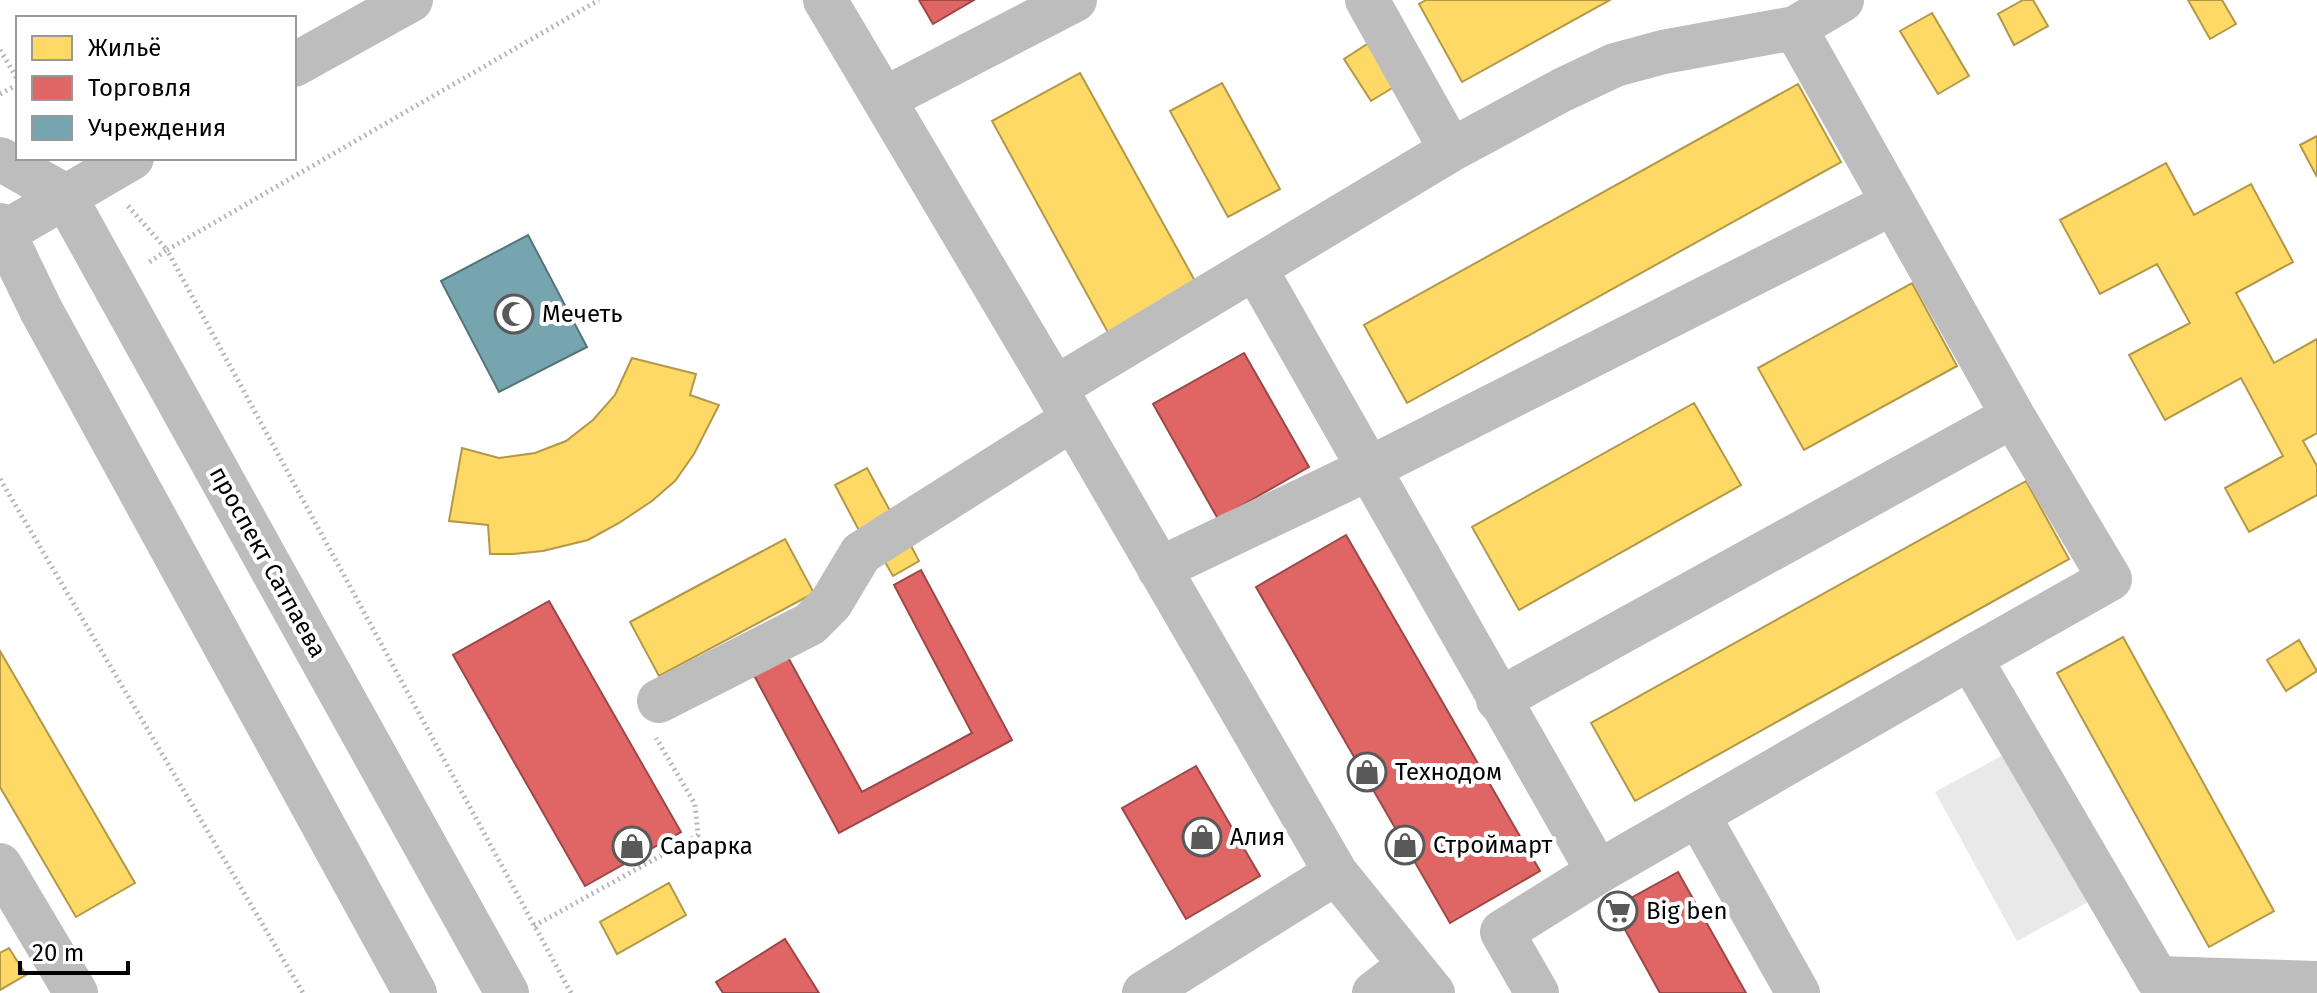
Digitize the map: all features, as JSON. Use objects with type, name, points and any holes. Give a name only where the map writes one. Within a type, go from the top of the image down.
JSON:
[{"type":"street","points":[[296,64],[411,0]]},
{"type":"street","points":[[825,0],[1064,403],[1336,873],[1422,979],[1374,993]]},
{"type":"street","points":[[884,99],[1075,0]]},
{"type":"street","points":[[1367,0],[1451,150]]},
{"type":"street","points":[[659,701],[810,624],[831,603],[861,553],[1064,403],[1255,268],[1451,150],[1615,65],[1663,52],[1795,28],[1842,0]]},
{"type":"street","points":[[1537,993],[1502,932],[1598,872],[2110,579],[2013,416],[1795,28]]},
{"type":"street","points":[[0,159],[64,195]]},
{"type":"street","points":[[128,160],[1,231],[41,310],[415,993]]},
{"type":"street","name":"проспект Сатпаева","points":[[64,195],[498,990]]},
{"type":"street","points":[[1159,569],[1368,469],[1893,203]]},
{"type":"street","points":[[1255,268],[1598,872]]},
{"type":"street","points":[[1498,700],[2013,416]]},
{"type":"street","points":[[1970,658],[2144,986],[2317,983]]},
{"type":"street","points":[[1698,815],[1798,993]]},
{"type":"street","points":[[0,865],[76,993]]},
{"type":"street","points":[[1144,993],[1336,873]]},
{"type":"path","points":[[571,993],[167,250],[599,0]]},
{"type":"path","points":[[0,50],[16,78]]},
{"type":"path","points":[[0,479],[303,993]]},
{"type":"path","points":[[534,926],[698,835],[695,804],[642,715],[659,701]]},
{"type":"shaded area","points":[[2014,749],[2096,898],[2017,941],[1935,792]]},
{"type":"building: Жильё","points":[[1426,0],[1610,0],[1462,82],[1419,4]]},
{"type":"building: Жильё","points":[[2023,0],[2033,0],[2048,26],[2014,45],[1998,14]]},
{"type":"building: Жильё","points":[[2188,0],[2222,0],[2236,24],[2210,39]]},
{"type":"building: Жильё","points":[[1932,13],[1969,76],[1938,94],[1900,31]]},
{"type":"building: Жильё","points":[[1375,39],[1402,82],[1371,101],[1344,59]]},
{"type":"building: Жильё","points":[[1080,73],[1200,290],[1111,338],[992,121]]},
{"type":"building: Жильё","points":[[1222,83],[1280,189],[1228,217],[1170,111]]},
{"type":"building: Жильё","points":[[1798,84],[1841,162],[1407,403],[1364,325]]},
{"type":"building: Жильё","points":[[2317,136],[2317,177],[2300,145]]},
{"type":"building: Жильё","points":[[2166,163],[2194,215],[2251,184],[2293,262],[2236,293],[2274,363],[2317,339],[2317,433],[2303,441],[2317,466],[2317,495],[2249,532],[2225,488],[2283,456],[2241,378],[2165,420],[2129,355],[2190,323],[2157,264],[2100,294],[2060,220]]},
{"type":"building: Жильё","points":[[1912,283],[1957,366],[1804,450],[1758,368]]},
{"type":"building: Жильё","points":[[632,358],[696,374],[690,395],[719,405],[694,454],[675,481],[652,501],[588,540],[543,551],[490,554],[488,525],[449,521],[462,448],[499,458],[535,453],[566,441],[593,420],[615,395]]},
{"type":"building: Жильё","points":[[1694,403],[1741,485],[1519,610],[1472,527]]},
{"type":"building: Жильё","points":[[867,468],[895,520],[863,538],[835,485]]},
{"type":"building: Жильё","points":[[2026,481],[2069,559],[1635,801],[1591,723]]},
{"type":"building: Жильё","points":[[785,539],[814,593],[659,676],[630,622]]},
{"type":"building: Жильё","points":[[908,540],[919,561],[893,576],[881,555]]},
{"type":"building: Жильё","points":[[2123,637],[2274,911],[2209,947],[2057,673]]},
{"type":"building: Жильё","points":[[2299,640],[2317,671],[2286,691],[2267,660]]},
{"type":"building: Жильё","points":[[0,651],[135,883],[76,917],[0,787]]},
{"type":"building: Жильё","points":[[669,883],[686,915],[617,954],[600,922]]},
{"type":"building: Жильё","points":[[9,948],[26,975],[0,990],[0,953]]},
{"type":"building: Торговля","points":[[919,0],[974,0],[933,24]]},
{"type":"building: Торговля","points":[[1244,353],[1309,467],[1218,519],[1153,404]]},
{"type":"building: Торговля","points":[[1346,535],[1540,871],[1450,923],[1256,587]]},
{"type":"building: Торговля","points":[[921,570],[1012,740],[839,833],[750,668],[784,650],[862,792],[972,733],[894,585]]},
{"type":"building: Торговля","points":[[549,601],[681,832],[585,886],[453,655]]},
{"type":"building: Торговля","points":[[1196,766],[1260,876],[1186,919],[1122,808]]},
{"type":"building: Торговля","points":[[1678,872],[1746,993],[1660,993],[1613,908]]},
{"type":"building: Торговля","points":[[785,939],[819,993],[723,993],[716,982]]},
{"type":"building: Учреждения","name":"Мечеть","points":[[528,235],[587,347],[499,392],[441,281]]},
{"type":"place","name":"Мечеть","points":[[514,314]]},
{"type":"place","name":"Технодом","points":[[1367,772]]},
{"type":"place","name":"Алия","points":[[1202,837]]},
{"type":"place","name":"Строймарт","points":[[1405,845]]},
{"type":"place","name":"Сарарка","points":[[632,846]]},
{"type":"place","name":"Big ben","points":[[1618,911]]}]
